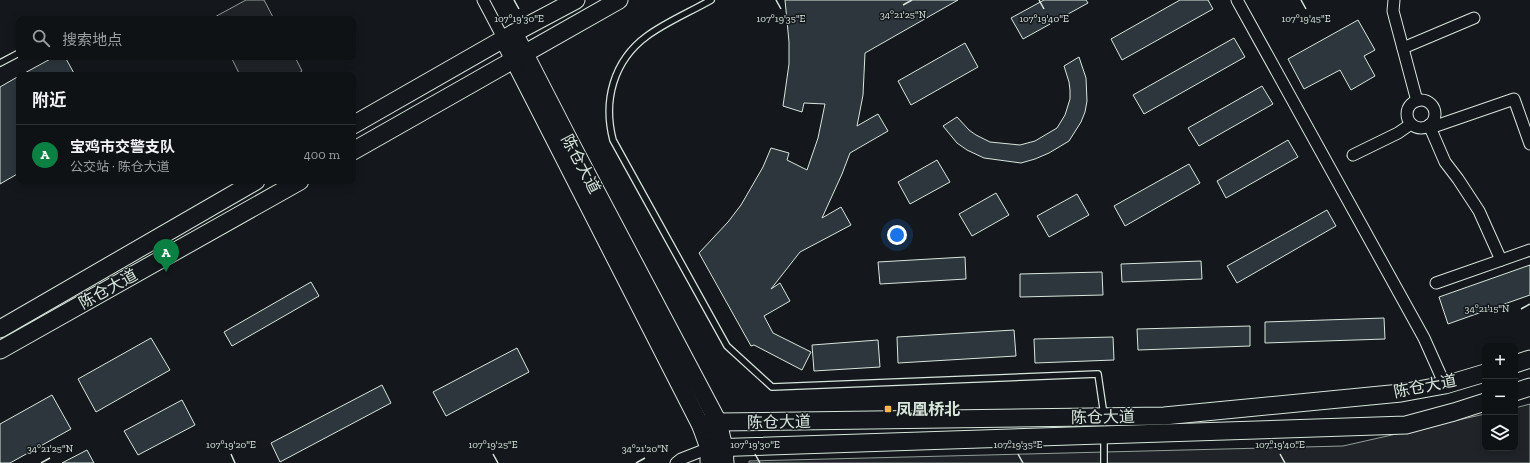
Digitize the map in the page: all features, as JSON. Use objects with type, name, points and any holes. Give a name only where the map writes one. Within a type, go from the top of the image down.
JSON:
[{"type":"main road","points":[[356,123],[508,36],[576,0]]},
{"type":"main road","points":[[356,149],[619,0]]},
{"type":"main road","name":"陈仓大道","points":[[508,36],[718,422]]},
{"type":"main road","name":"陈仓大道","points":[[519,57],[701,426],[717,455]]},
{"type":"main road","name":"陈仓大道","points":[[0,329],[251,184]]},
{"type":"main road","name":"陈仓大道","points":[[0,350],[295,184]]},
{"type":"main road","points":[[1518,363],[1530,359]]},
{"type":"main road","name":"陈仓大道","points":[[701,426],[718,422],[1105,426],[1172,415],[1401,393],[1445,385],[1482,374]]},
{"type":"main road","points":[[1518,391],[1530,387]]},
{"type":"main road","points":[[718,422],[717,455],[1105,426],[1406,425],[1482,403]]},
{"type":"street","points":[[483,0],[508,36]]},
{"type":"street","points":[[1237,0],[1424,338],[1445,385]]},
{"type":"street","points":[[1394,0],[1393,11],[1417,101]]},
{"type":"street","points":[[1403,48],[1474,18]]},
{"type":"street","points":[[1501,260],[1479,211],[1458,179],[1444,162],[1430,127],[1434,117],[1433,108],[1427,101],[1417,101],[1409,106],[1407,111],[1408,120],[1411,124],[1420,128],[1430,127],[1514,99],[1530,144]]},
{"type":"street","points":[[1353,155],[1398,133],[1411,124]]},
{"type":"street","points":[[1436,283],[1530,250]]},
{"type":"street","points":[[676,463],[680,459],[717,455]]},
{"type":"lane","points":[[711,0],[648,36],[633,49],[621,65],[615,77],[611,89],[608,115],[613,140],[727,346],[772,388],[1098,374],[1105,426],[1104,463]]},
{"type":"lane","points":[[0,63],[16,55]]},
{"type":"shaded area","points":[[246,0],[264,0],[272,16],[217,16]]},
{"type":"shaded area","points":[[232,60],[296,60],[302,71],[300,72],[238,72]]},
{"type":"shaded area","points":[[1530,404],[1530,463],[749,463],[749,461],[1343,446],[1482,415],[1482,451],[1518,451],[1518,407]]},
{"type":"building","points":[[785,0],[958,0],[865,53],[863,95],[857,126],[878,114],[888,131],[850,153],[822,218],[841,207],[851,225],[800,252],[771,289],[780,283],[790,301],[764,316],[773,333],[811,352],[802,370],[754,345],[751,346],[699,253],[728,222],[741,205],[763,167],[771,148],[789,153],[787,160],[807,170],[818,138],[825,104],[804,103],[802,112],[783,106],[789,64],[789,42]]},
{"type":"building","points":[[1044,0],[1086,0],[1088,3],[1023,39],[1011,18]]},
{"type":"building","points":[[1180,0],[1208,0],[1213,9],[1122,60],[1111,39]]},
{"type":"building","points":[[1358,20],[1375,50],[1364,56],[1375,76],[1351,90],[1340,70],[1304,89],[1288,59]]},
{"type":"building","points":[[1234,38],[1245,57],[1144,114],[1133,95]]},
{"type":"building","points":[[965,43],[978,67],[911,105],[898,81]]},
{"type":"building","points":[[1079,57],[1086,78],[1087,101],[1085,112],[1081,122],[1069,141],[1049,153],[1021,163],[984,158],[967,150],[957,143],[943,126],[957,117],[969,130],[990,142],[1020,145],[1035,141],[1057,128],[1065,115],[1070,99],[1070,90],[1064,66]]},
{"type":"building","points":[[48,60],[67,60],[73,72],[26,72]]},
{"type":"building","points":[[16,78],[16,175],[0,184],[0,87]]},
{"type":"building","points":[[1262,86],[1273,104],[1199,146],[1188,128]]},
{"type":"building","points":[[1288,140],[1298,157],[1226,198],[1217,181]]},
{"type":"building","points":[[937,160],[950,182],[910,204],[898,182]]},
{"type":"building","points":[[1189,164],[1200,183],[1125,226],[1114,206]]},
{"type":"building","points":[[996,193],[1009,215],[972,236],[959,214]]},
{"type":"building","points":[[1077,194],[1089,215],[1049,237],[1037,216]]},
{"type":"building","points":[[1327,210],[1336,226],[1237,283],[1227,266]]},
{"type":"building","points":[[965,257],[966,279],[880,284],[878,262]]},
{"type":"building","points":[[1201,261],[1202,279],[1122,282],[1121,264]]},
{"type":"building","points":[[1530,265],[1530,295],[1448,324],[1439,297]]},
{"type":"building","points":[[1102,272],[1103,295],[1020,297],[1020,274]]},
{"type":"building","points":[[311,282],[319,296],[232,346],[224,332]]},
{"type":"building","points":[[1384,318],[1385,339],[1265,343],[1265,322]]},
{"type":"building","points":[[1250,326],[1250,346],[1138,350],[1137,329]]},
{"type":"building","points":[[1014,330],[1016,356],[898,363],[897,337]]},
{"type":"building","points":[[1113,337],[1114,360],[1035,363],[1034,339]]},
{"type":"building","points":[[151,338],[170,370],[96,412],[78,379]]},
{"type":"building","points":[[878,340],[880,367],[814,371],[812,345]]},
{"type":"building","points":[[517,348],[529,372],[446,416],[433,392]]},
{"type":"building","points":[[382,385],[391,403],[280,462],[271,443]]},
{"type":"building","points":[[52,395],[71,429],[10,463],[0,463],[0,424]]},
{"type":"building","points":[[182,400],[195,425],[138,455],[124,431]]},
{"type":"building","points":[[87,450],[94,463],[62,463]]},
{"type":"place","name":"宝鸡市交警支队","points":[[166,272]]},
{"type":"place","name":"凤凰桥北","points":[[888,409]]}]
